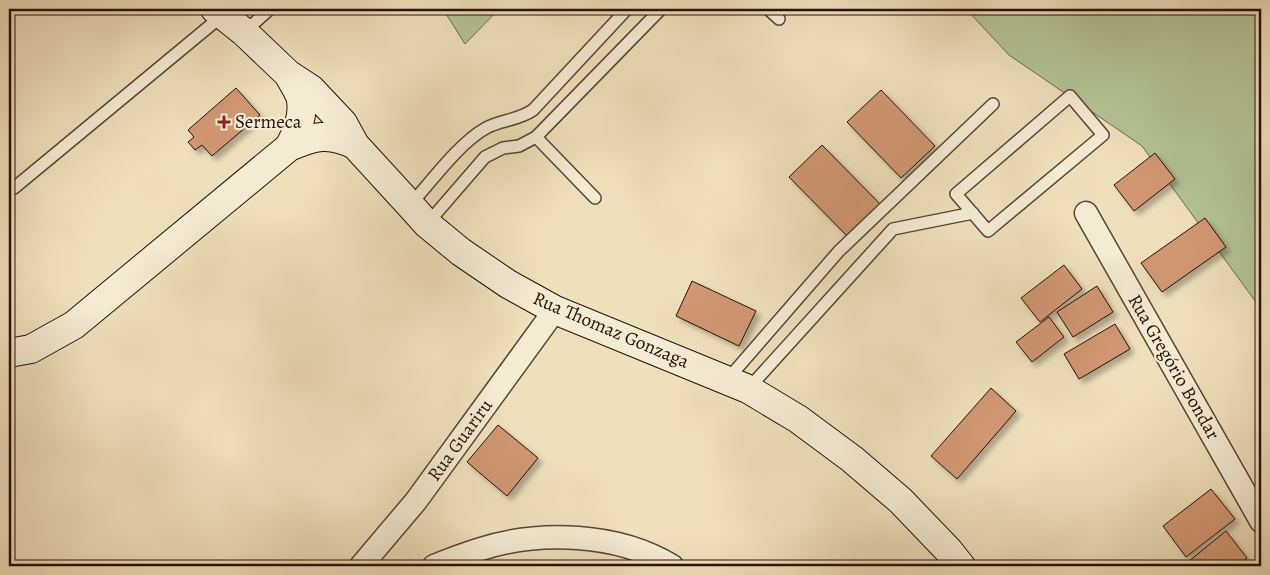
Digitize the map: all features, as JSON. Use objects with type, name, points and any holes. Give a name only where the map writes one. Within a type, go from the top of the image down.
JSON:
[{"type":"main road","name":"Rua Thomaz Gonzaga","points":[[219,12],[244,32],[288,74],[311,89],[343,123],[355,145],[419,214],[461,252],[508,284],[555,310],[738,385],[798,419],[852,459],[901,500],[961,566]]},
{"type":"main road","points":[[288,74],[300,96],[301,111],[298,128],[289,147]]},
{"type":"main road","points":[[9,353],[31,349],[74,325],[289,147],[306,140],[328,136],[341,138],[355,145]]},
{"type":"street","name":"Rua Gregório Bondar","points":[[1086,213],[1261,521]]},
{"type":"street","name":"Rua Guariru","points":[[361,566],[416,502],[555,310]]},
{"type":"street","points":[[434,566],[482,548],[517,541],[554,537],[592,539],[625,546],[672,566]]},
{"type":"lane","points":[[244,32],[270,9]]},
{"type":"lane","points":[[419,214],[460,149],[487,127],[522,116],[533,110],[627,9]]},
{"type":"lane","points":[[419,214],[485,157],[503,148],[519,146],[536,137],[661,9]]},
{"type":"lane","points":[[768,9],[779,19]]},
{"type":"lane","points":[[14,188],[219,12]]},
{"type":"lane","points":[[1070,96],[1103,135],[988,231],[973,213],[956,194],[1070,96]]},
{"type":"lane","points":[[738,385],[839,251],[993,104]]},
{"type":"lane","points":[[536,137],[595,198]]},
{"type":"lane","points":[[738,385],[893,229],[973,213]]},
{"type":"green space","points":[[443,9],[499,9],[465,44]]},
{"type":"green space","points":[[966,9],[1261,9],[1261,309],[1142,146],[1009,55]]},
{"type":"building","name":"Sermeca","points":[[236,88],[260,115],[212,156],[202,145],[195,150],[188,142],[194,137],[188,130]]},
{"type":"building","points":[[881,90],[935,146],[901,178],[847,122]]},
{"type":"building","points":[[822,145],[881,205],[848,237],[789,177]]},
{"type":"building","points":[[1155,153],[1175,179],[1134,211],[1114,185]]},
{"type":"building","points":[[1205,218],[1226,247],[1162,292],[1141,263]]},
{"type":"building","points":[[1064,265],[1082,289],[1040,322],[1021,298]]},
{"type":"building","points":[[692,281],[756,311],[739,346],[676,316]]},
{"type":"building","points":[[1097,286],[1113,312],[1073,337],[1057,312]]},
{"type":"building","points":[[1049,317],[1064,337],[1032,362],[1016,342]]},
{"type":"building","points":[[1115,324],[1130,349],[1079,379],[1064,354]]},
{"type":"building","points":[[991,388],[1016,411],[957,479],[931,456]]},
{"type":"building","points":[[498,425],[538,458],[507,496],[467,462]]},
{"type":"building","points":[[1211,489],[1235,519],[1186,557],[1163,526]]},
{"type":"building","points":[[1226,531],[1247,558],[1237,566],[1183,566]]},
{"type":"place","name":"Sermeca","points":[[224,122]]}]
